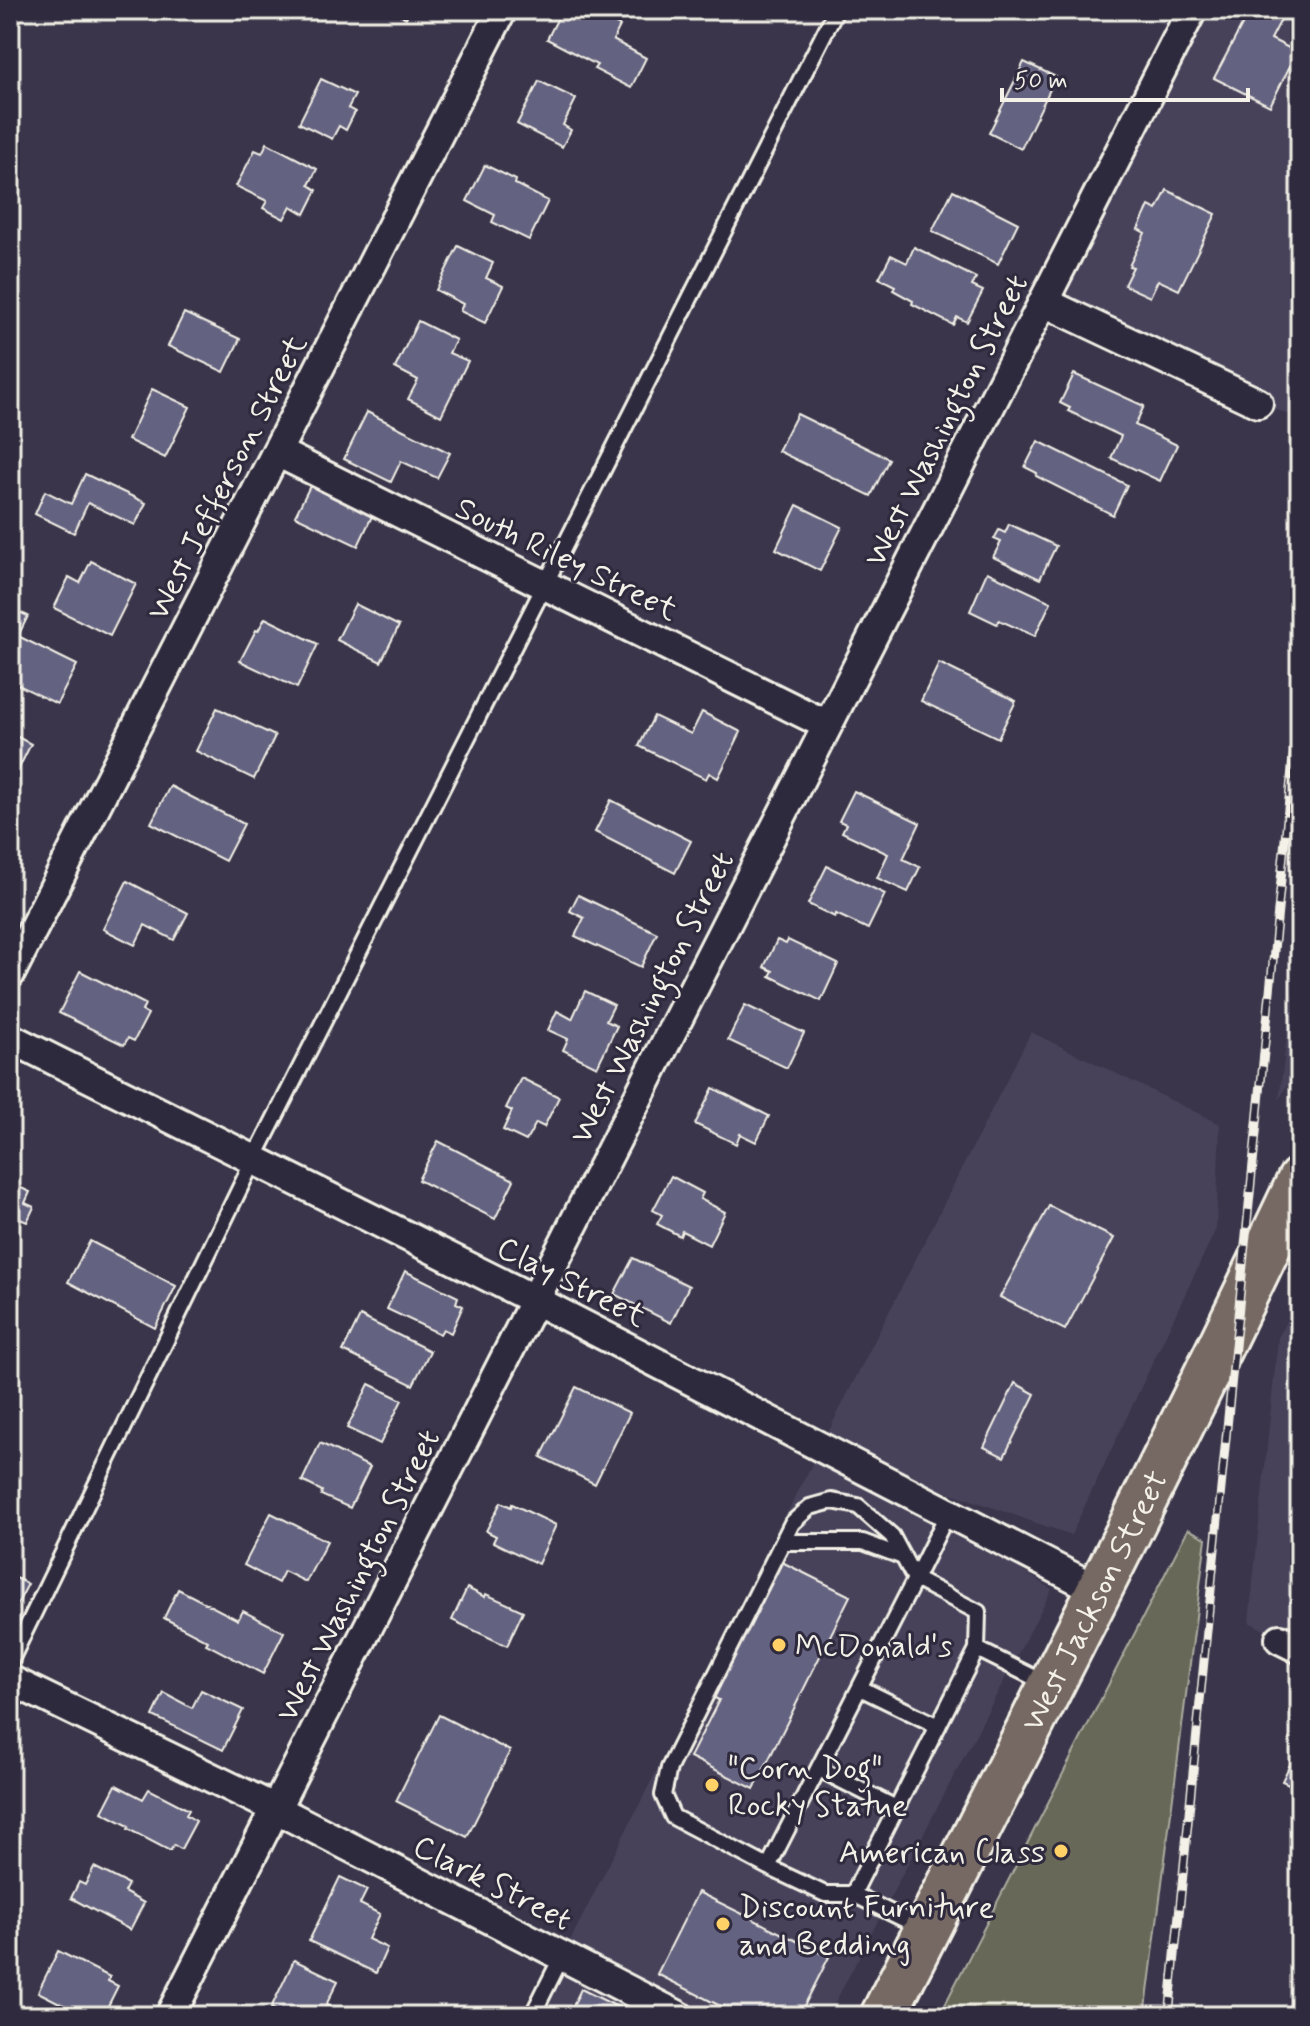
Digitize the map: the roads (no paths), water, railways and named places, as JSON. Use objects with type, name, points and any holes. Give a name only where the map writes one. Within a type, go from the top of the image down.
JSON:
[{"type":"main road","name":"West Jackson Street","points":[[883,2016],[1100,1591],[1300,1180]]},
{"type":"street","name":"West Jefferson Street","points":[[10,974],[502,10]]},
{"type":"street","name":"West Washington Street","points":[[170,2016],[1192,10]]},
{"type":"street","points":[[1044,302],[1258,403]]},
{"type":"street","name":"South Riley Street","points":[[277,452],[827,725]]},
{"type":"street","name":"Clay Street","points":[[10,1038],[535,1300],[1100,1591]]},
{"type":"street","name":"Clark Street","points":[[10,1680],[276,1809],[679,2016]]},
{"type":"lane","points":[[10,1662],[254,1159],[836,10]]},
{"type":"lane","points":[[853,1894],[977,1649],[978,1612],[915,1579],[892,1536],[858,1506],[832,1501],[810,1507],[792,1523],[669,1768],[663,1795],[673,1817],[768,1867],[825,1894],[853,1894],[926,1930]]},
{"type":"lane","points":[[768,1867],[948,1513]]},
{"type":"lane","points":[[783,1542],[863,1542],[903,1557]]},
{"type":"lane","points":[[977,1649],[1051,1686]]},
{"type":"lane","points":[[860,1688],[938,1726]]},
{"type":"lane","points":[[819,1769],[896,1808]]},
{"type":"lane","points":[[532,2016],[562,1956]]},
{"type":"railway","points":[[1169,2016],[1300,687]]},
{"type":"place","name":"McDonald's","points":[[779,1645]]},
{"type":"place","name":"\"Corn Dog\" Rocky Statue","points":[[712,1785]]},
{"type":"place","name":"American Class","points":[[1061,1851]]},
{"type":"place","name":"Discount Furniture and Bedding","points":[[723,1924]]}]
